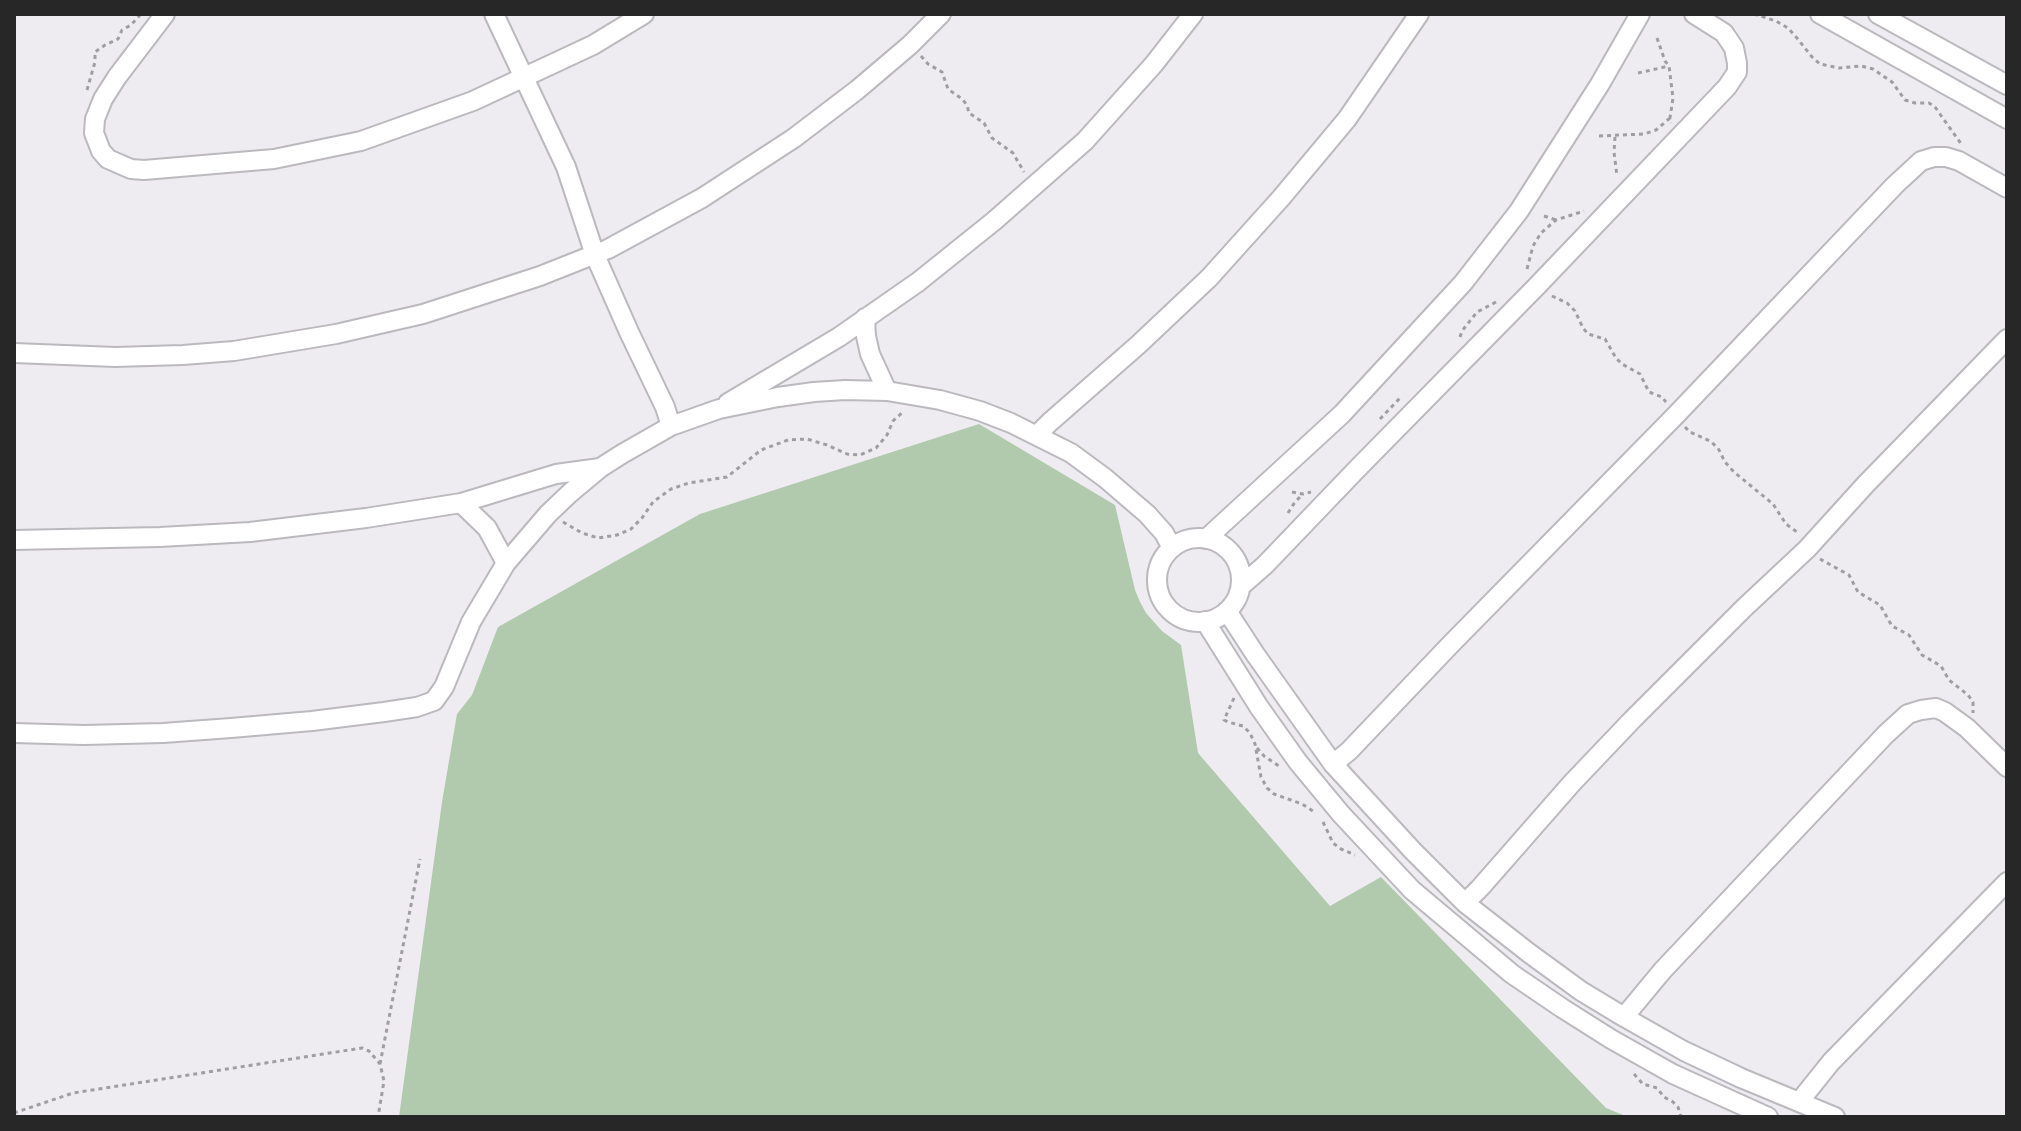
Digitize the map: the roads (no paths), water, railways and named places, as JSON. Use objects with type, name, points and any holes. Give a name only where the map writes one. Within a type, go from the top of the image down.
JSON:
[{"type":"street","points":[[165,14],[117,77],[95,119],[94,133],[101,151],[108,159],[131,169],[274,159],[361,141],[473,101],[525,78],[593,45],[644,14]]},
{"type":"street","points":[[494,14],[566,167],[595,255],[671,426]]},
{"type":"street","points":[[14,353],[115,357],[234,351],[336,334],[453,306],[540,276],[595,255],[702,198],[794,138],[857,90],[941,14]]},
{"type":"street","points":[[719,409],[839,337],[994,221],[1085,141],[1154,64],[1193,14]]},
{"type":"street","points":[[1037,435],[1209,278],[1347,119],[1419,14]]},
{"type":"street","points":[[1206,539],[1342,414],[1463,283],[1519,211],[1600,84],[1640,14]]},
{"type":"street","points":[[1241,586],[1536,287],[1733,79],[1737,63],[1729,39],[1694,14]]},
{"type":"street","points":[[1820,14],[2007,119]]},
{"type":"street","points":[[1878,14],[2007,85]]},
{"type":"street","points":[[1333,764],[1921,161],[1946,157],[1959,161],[2007,188]]},
{"type":"street","points":[[865,318],[870,354],[887,391]]},
{"type":"street","points":[[1465,903],[1632,720],[1807,549],[2007,339]]},
{"type":"street","points":[[14,733],[84,735],[231,728],[384,712],[434,701],[440,695],[471,622],[506,563],[548,514],[600,468],[671,426],[719,409],[778,397],[814,392],[887,391],[980,411],[1071,453],[1147,514],[1164,533],[1172,548]]},
{"type":"street","points":[[14,540],[250,532],[366,518],[461,503],[556,474],[600,468]]},
{"type":"street","points":[[461,503],[487,528],[506,563]]},
{"type":"street","points":[[1194,538],[1206,539],[1225,547],[1232,554],[1240,572],[1241,586],[1236,600],[1227,611],[1217,618],[1192,621],[1168,608],[1157,584],[1158,571],[1163,558],[1172,548],[1194,538]]},
{"type":"street","points":[[1227,611],[1333,764],[1465,903],[1581,991],[1624,1017],[1684,1051],[1835,1117]]},
{"type":"street","points":[[1205,621],[1298,762],[1341,814],[1412,890],[1512,974],[1562,1008],[1687,1081],[1768,1117]]},
{"type":"street","points":[[1624,1017],[1663,970],[1908,714],[1936,708],[1945,712],[1967,728],[2007,767]]},
{"type":"street","points":[[1799,1102],[1831,1062],[2007,882]]}]
